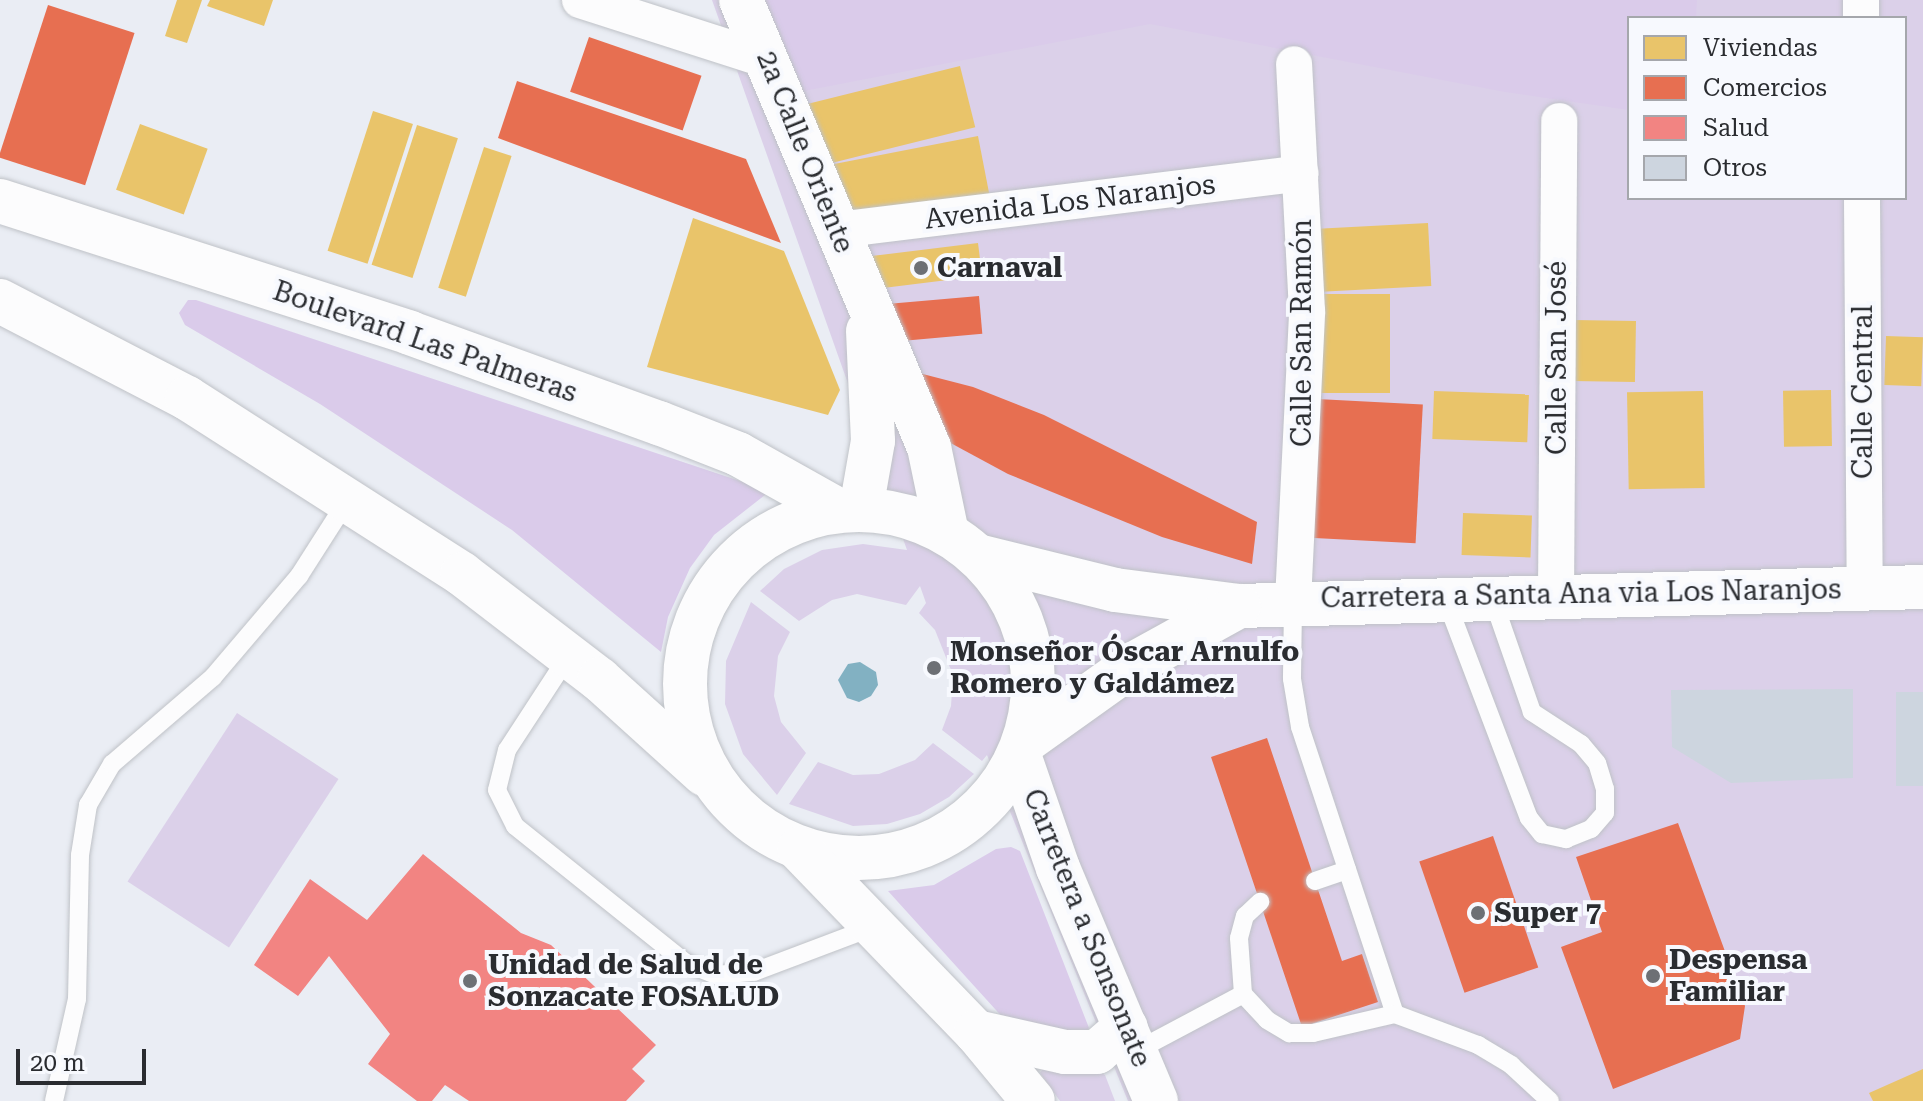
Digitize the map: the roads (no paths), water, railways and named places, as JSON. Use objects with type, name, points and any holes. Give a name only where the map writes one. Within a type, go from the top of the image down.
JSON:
[{"type":"main road","name":"2a Calle Oriente","points":[[741,0],[838,230],[866,305],[929,447],[962,545]]},
{"type":"main road","name":"Boulevard Las Palmeras","points":[[0,201],[410,333],[644,418],[738,454],[849,510]]},
{"type":"main road","points":[[9,304],[187,398],[349,498],[462,574],[569,655],[721,789],[754,824],[799,849],[976,1032],[1033,1101]]},
{"type":"main road","name":"2a Calle Oriente","points":[[849,510],[874,403],[866,305]]},
{"type":"main road","points":[[721,789],[695,744],[687,710],[687,658],[702,608],[721,578],[758,542],[803,518],[849,510],[914,518],[962,545],[1115,590],[1239,606]]},
{"type":"main road","points":[[962,545],[1006,591],[1025,630],[1033,673],[1023,747]]},
{"type":"main road","name":"Carretera a Santa Ana via Los Naranjos","points":[[1239,606],[1293,601],[1923,587]]},
{"type":"main road","points":[[799,849],[868,859],[928,845],[979,811],[1023,747],[1156,650],[1239,606]]},
{"type":"main road","name":"Carretera a Sonsonate","points":[[1023,747],[1058,868],[1156,1101]]},
{"type":"main road","points":[[976,1032],[1065,1052],[1097,1052],[1131,1039]]},
{"type":"street","points":[[580,0],[767,60]]},
{"type":"street","name":"Calle San Ramón","points":[[1293,601],[1306,327],[1294,64]]},
{"type":"street","name":"Calle San José","points":[[1556,595],[1559,121]]},
{"type":"street","name":"Avenida Los Naranjos","points":[[838,230],[1301,173]]},
{"type":"street","name":"Calle Central","points":[[1862,200],[1865,586]]},
{"type":"lane","points":[[54,1101],[77,999],[80,855],[88,805],[112,764],[232,654],[299,576],[349,498]]},
{"type":"lane","points":[[1445,597],[1529,818],[1542,834],[1566,839],[1591,829],[1605,813],[1605,789],[1597,763],[1581,744],[1532,712],[1492,597]]},
{"type":"lane","points":[[1293,601],[1292,679],[1300,727],[1395,1014]]},
{"type":"lane","points":[[569,655],[507,750],[497,790],[515,826],[686,963],[716,975],[754,972],[873,927]]},
{"type":"lane","points":[[1315,881],[1347,870]]},
{"type":"lane","points":[[1260,902],[1245,916],[1239,938],[1243,994],[1267,1020],[1289,1033],[1313,1033],[1395,1014],[1478,1045],[1511,1065],[1550,1101]]},
{"type":"lane","points":[[1131,1039],[1243,994]]},
{"type":"water","points":[[860,662],[876,672],[878,685],[871,696],[859,702],[847,698],[838,680],[848,664]]},
{"type":"place","name":"Carnaval","points":[[921,268]]},
{"type":"place","name":"Monseñor Óscar Arnulfo Romero y Galdámez","points":[[934,668]]},
{"type":"place","name":"Super 7","points":[[1478,913]]},
{"type":"place","name":"Despensa Familiar","points":[[1653,976]]},
{"type":"place","name":"Unidad de Salud de Sonzacate FOSALUD","points":[[470,981]]}]
